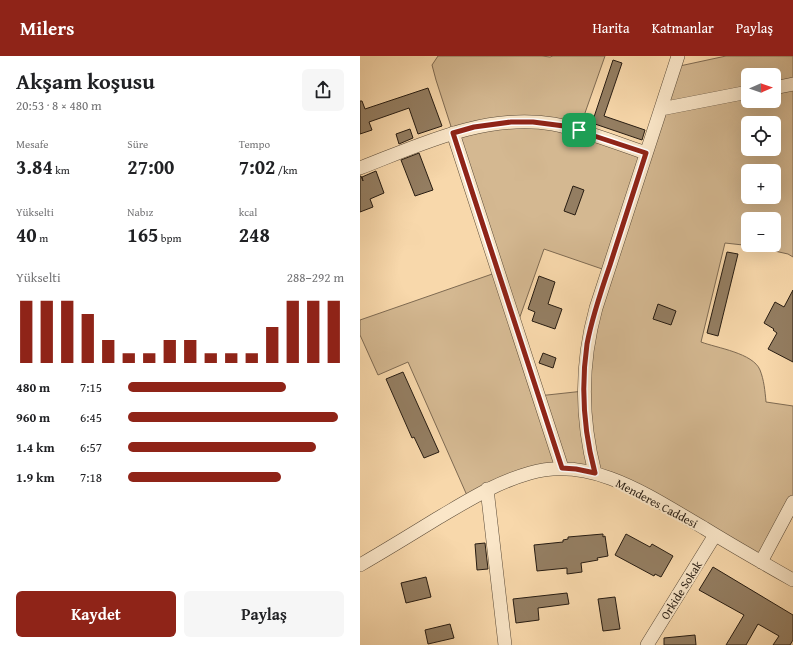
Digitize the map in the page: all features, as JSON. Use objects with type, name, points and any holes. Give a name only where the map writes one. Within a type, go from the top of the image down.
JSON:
[{"type":"street","points":[[595,473],[588,438],[584,398],[587,344],[596,308],[678,56]]},
{"type":"street","points":[[781,87],[793,84]]},
{"type":"street","points":[[661,109],[741,93]]},
{"type":"street","points":[[360,168],[453,133],[492,124],[511,122],[533,122],[558,125],[579,130],[646,153]]},
{"type":"street","points":[[453,133],[562,468]]},
{"type":"street","name":"Menderes Caddesi","points":[[360,565],[487,489],[531,472],[562,468],[595,473],[626,485],[793,580]]},
{"type":"street","points":[[487,489],[505,645]]},
{"type":"street","points":[[761,562],[793,502]]},
{"type":"street","name":"Orkide Sokak","points":[[647,645],[715,535]]},
{"type":"shaded area","points":[[438,56],[605,56],[579,130],[646,153],[675,67],[726,56],[793,56],[793,257],[779,252],[781,252],[781,212],[741,212],[741,245],[725,243],[701,342],[734,352],[750,359],[760,370],[766,402],[793,406],[793,502],[761,562],[649,497],[562,468],[469,500],[408,362],[378,375],[360,335],[360,320],[498,272],[432,65]],"holes":[[[544,249],[608,271],[584,391],[538,396],[516,328]]]},
{"type":"building","points":[[613,60],[622,63],[604,116],[645,130],[642,140],[592,123]]},
{"type":"building","points":[[428,88],[442,126],[418,134],[409,108],[369,122],[372,130],[360,134],[360,101],[362,101],[365,109]]},
{"type":"building","points":[[410,129],[413,138],[399,144],[396,134]]},
{"type":"building","points":[[419,153],[433,190],[415,196],[401,160]]},
{"type":"building","points":[[376,171],[384,193],[370,199],[373,207],[360,212],[360,176],[363,181],[362,177]]},
{"type":"building","points":[[573,186],[584,190],[575,215],[564,211]]},
{"type":"building","points":[[727,252],[738,254],[718,336],[707,333]]},
{"type":"building","points":[[539,276],[555,282],[548,304],[562,309],[555,329],[532,321],[535,312],[528,309]]},
{"type":"building","points":[[793,290],[793,362],[768,349],[777,333],[773,330],[774,329],[764,323],[775,302],[784,307]]},
{"type":"building","points":[[658,304],[676,311],[671,325],[653,319]]},
{"type":"building","points":[[543,353],[556,358],[553,368],[539,363]]},
{"type":"building","points":[[403,372],[439,452],[424,458],[414,437],[412,438],[386,379]]},
{"type":"building","points":[[603,534],[603,537],[605,536],[608,556],[597,558],[598,560],[581,563],[582,572],[567,574],[567,568],[537,571],[534,545],[563,542],[563,540],[568,539],[568,537]]},
{"type":"building","points":[[626,534],[650,547],[652,544],[673,556],[661,577],[655,574],[654,576],[615,555]]},
{"type":"building","points":[[485,543],[488,569],[477,570],[475,544]]},
{"type":"building","points":[[713,567],[793,615],[793,640],[790,645],[773,645],[779,636],[758,624],[746,645],[726,645],[744,615],[699,590]]},
{"type":"building","points":[[426,577],[431,597],[406,603],[401,583]]},
{"type":"building","points":[[567,593],[569,604],[538,608],[539,620],[516,623],[513,599]]},
{"type":"building","points":[[615,597],[620,629],[603,631],[598,599]]},
{"type":"building","points":[[450,624],[454,638],[428,644],[425,630]]},
{"type":"building","points":[[695,635],[696,645],[664,645],[664,638]]},
{"type":"route","points":[[511,122],[552,124],[579,130],[646,153],[596,308],[587,344],[584,391],[590,456],[595,473],[562,468],[453,133],[474,127],[511,122]]}]
